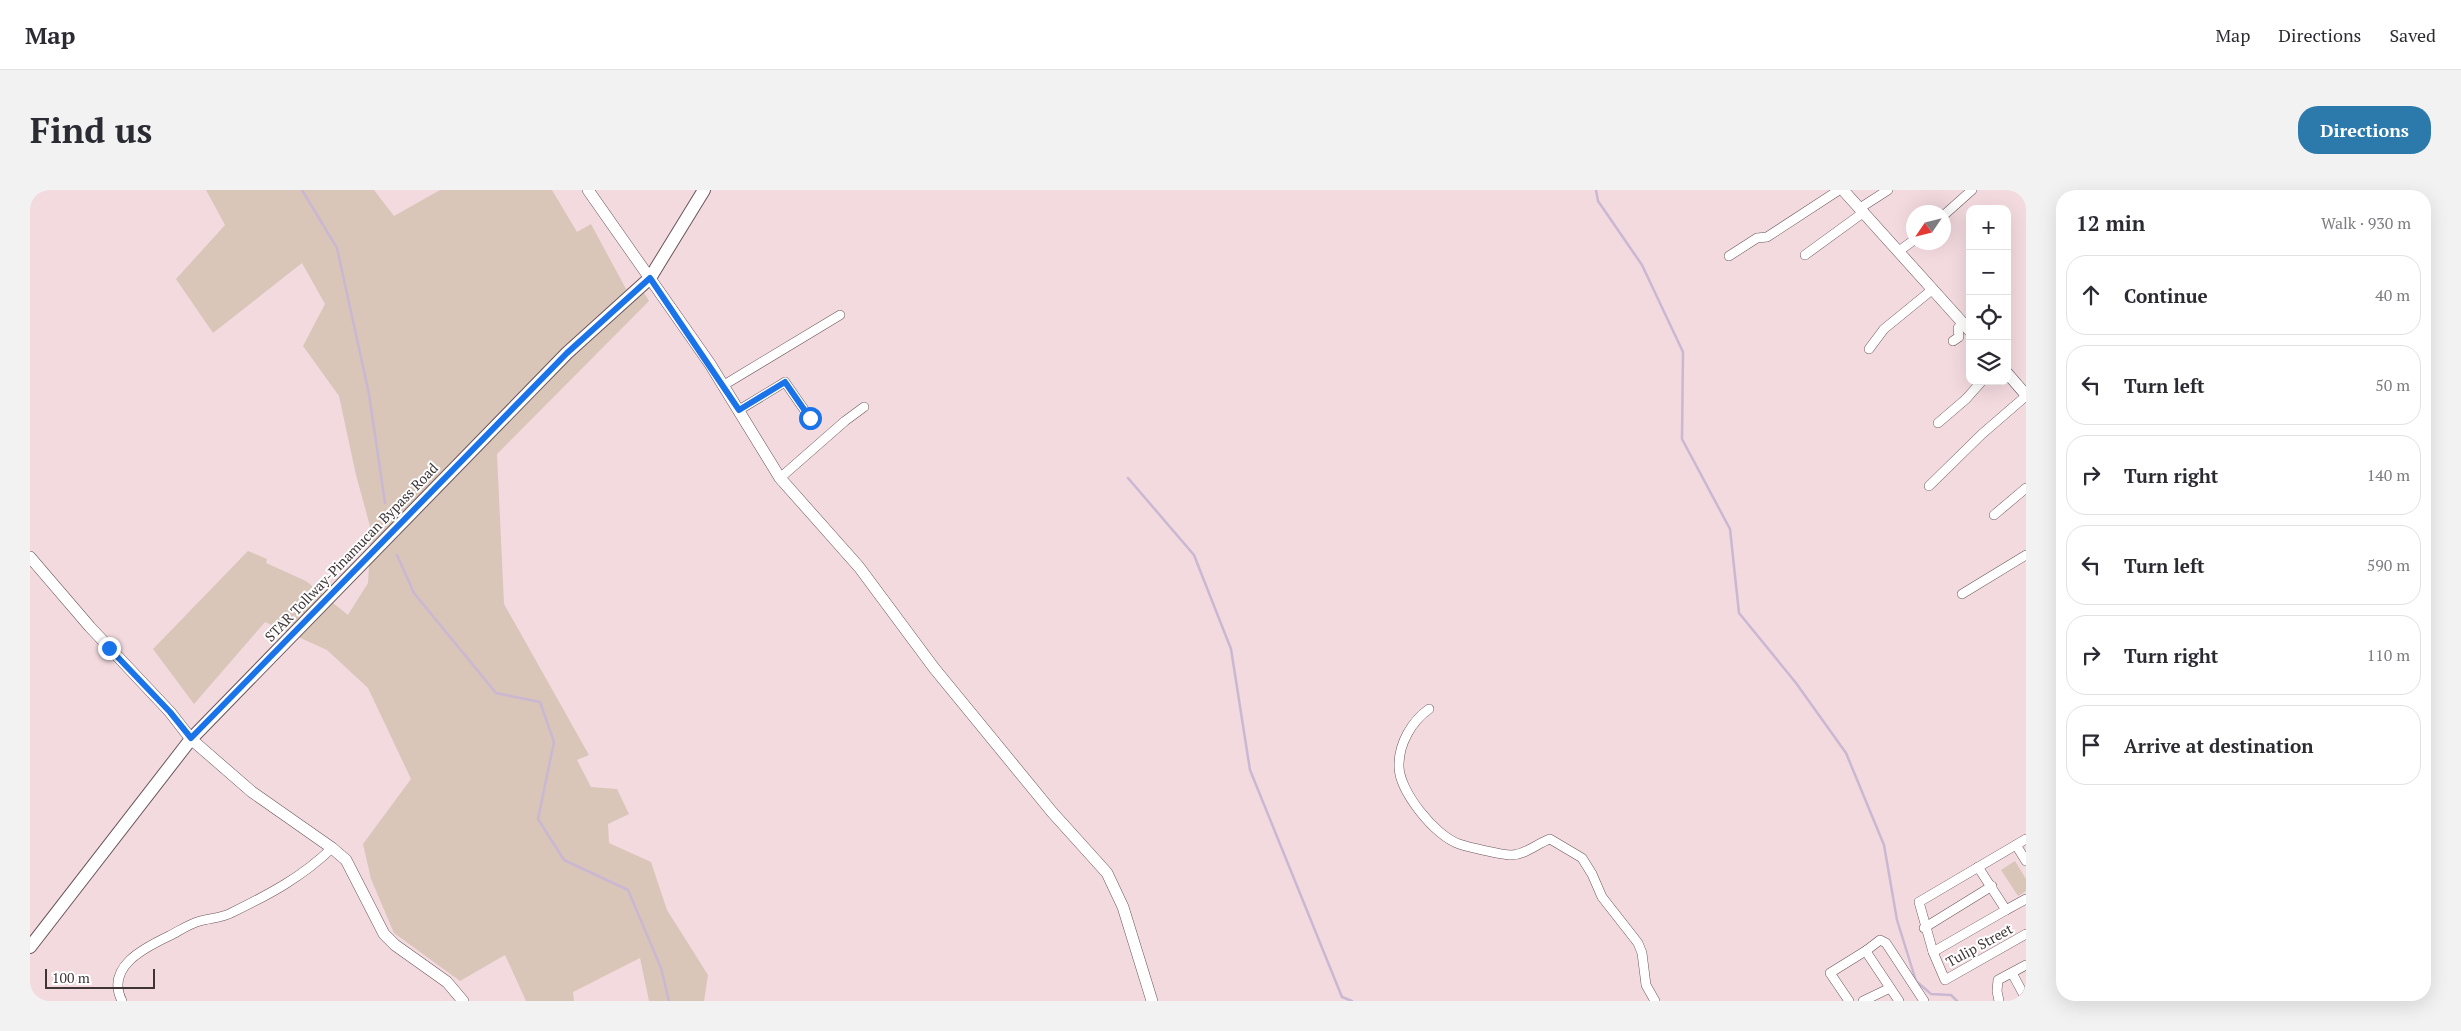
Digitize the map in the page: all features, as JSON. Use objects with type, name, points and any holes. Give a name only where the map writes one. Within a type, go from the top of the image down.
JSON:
[{"type":"main road","name":"STAR Tollway-Pinamucan Bypass Road","points":[[30,947],[191,738],[567,353],[650,278],[704,190]]},
{"type":"street","points":[[588,190],[724,385],[780,478],[859,567],[934,668],[1068,832],[1107,873],[1123,907],[1152,1001]]},
{"type":"street","points":[[1728,256],[1757,238],[1767,238],[1839,190]]},
{"type":"street","points":[[1843,190],[1966,327]]},
{"type":"street","points":[[1805,255],[1888,190]]},
{"type":"street","points":[[1951,209],[1972,190]]},
{"type":"street","points":[[1899,252],[1906,246]]},
{"type":"street","points":[[1869,349],[1884,329],[1932,289]]},
{"type":"street","points":[[724,385],[840,315]]},
{"type":"street","points":[[1953,341],[1959,337],[1959,327],[1966,327]]},
{"type":"street","points":[[1929,486],[1982,434],[2026,396],[2011,378]]},
{"type":"street","points":[[739,410],[785,382],[810,418]]},
{"type":"street","points":[[1938,423],[1966,399],[1978,385]]},
{"type":"street","points":[[780,478],[845,421],[864,408]]},
{"type":"street","points":[[1994,514],[2026,488]]},
{"type":"street","points":[[1962,594],[2026,555]]},
{"type":"street","points":[[30,557],[90,627],[170,712],[191,738],[252,792],[332,848],[352,868],[384,934],[395,945],[447,982],[463,1001]]},
{"type":"street","points":[[1429,709],[1416,720],[1406,736],[1398,764],[1400,779],[1430,823],[1458,844],[1510,855],[1522,854],[1538,843],[1550,840],[1582,858],[1592,874],[1602,897],[1638,943],[1642,953],[1646,985],[1655,1001]]},
{"type":"street","points":[[2026,839],[1919,902],[1924,928],[1933,952],[2026,900]]},
{"type":"street","points":[[2016,845],[2026,861]]},
{"type":"street","points":[[122,1001],[118,992],[120,974],[125,963],[138,951],[192,924],[233,912],[309,870],[332,848]]},
{"type":"street","points":[[1978,867],[2006,910]]},
{"type":"street","points":[[1924,928],[1992,886]]},
{"type":"street","name":"Tulip Street","points":[[1933,952],[1946,980],[2026,934]]},
{"type":"street","points":[[1849,1001],[1830,973],[1880,940],[1886,943],[1924,1001]]},
{"type":"street","points":[[1867,950],[1867,953],[1898,1001]]},
{"type":"street","points":[[1999,1001],[1997,991],[1998,980],[2026,965]]},
{"type":"street","points":[[2012,973],[2026,999]]},
{"type":"street","points":[[1863,1001],[1890,988]]},
{"type":"shaded area","points":[[206,190],[374,190],[394,216],[440,190],[552,190],[577,232],[591,224],[626,289],[638,283],[649,301],[497,454],[504,604],[589,755],[577,760],[591,787],[617,789],[629,814],[608,824],[609,843],[651,862],[667,910],[708,975],[704,1001],[649,1001],[640,958],[573,992],[574,1001],[526,1001],[505,955],[460,981],[394,933],[371,879],[363,844],[411,779],[368,688],[327,650],[265,622],[194,704],[153,649],[248,551],[267,559],[266,563],[306,581],[348,615],[368,583],[371,530],[356,475],[339,396],[303,346],[325,304],[302,263],[213,333],[176,279],[225,225]]},
{"type":"shaded area","points":[[2015,861],[2026,879],[2026,891],[2018,896],[2001,870]]},
{"type":"waterway","points":[[302,190],[337,248],[369,394],[385,503]]},
{"type":"waterway","points":[[1596,190],[1598,201],[1642,265],[1683,352],[1682,439],[1730,529],[1739,613],[1796,683],[1846,753],[1884,845],[1897,920],[1916,981],[1931,994],[1951,995],[1957,1001]]},
{"type":"waterway","points":[[1128,478],[1194,555],[1231,649],[1250,770],[1342,997],[1352,1001]]},
{"type":"waterway","points":[[397,555],[414,593],[496,693],[540,702],[554,742],[538,819],[564,860],[628,890],[661,968],[669,1001]]},
{"type":"route","points":[[109,648],[170,712],[191,738],[567,353],[650,278],[710,364],[739,410],[778,384],[785,382],[810,418]]}]
